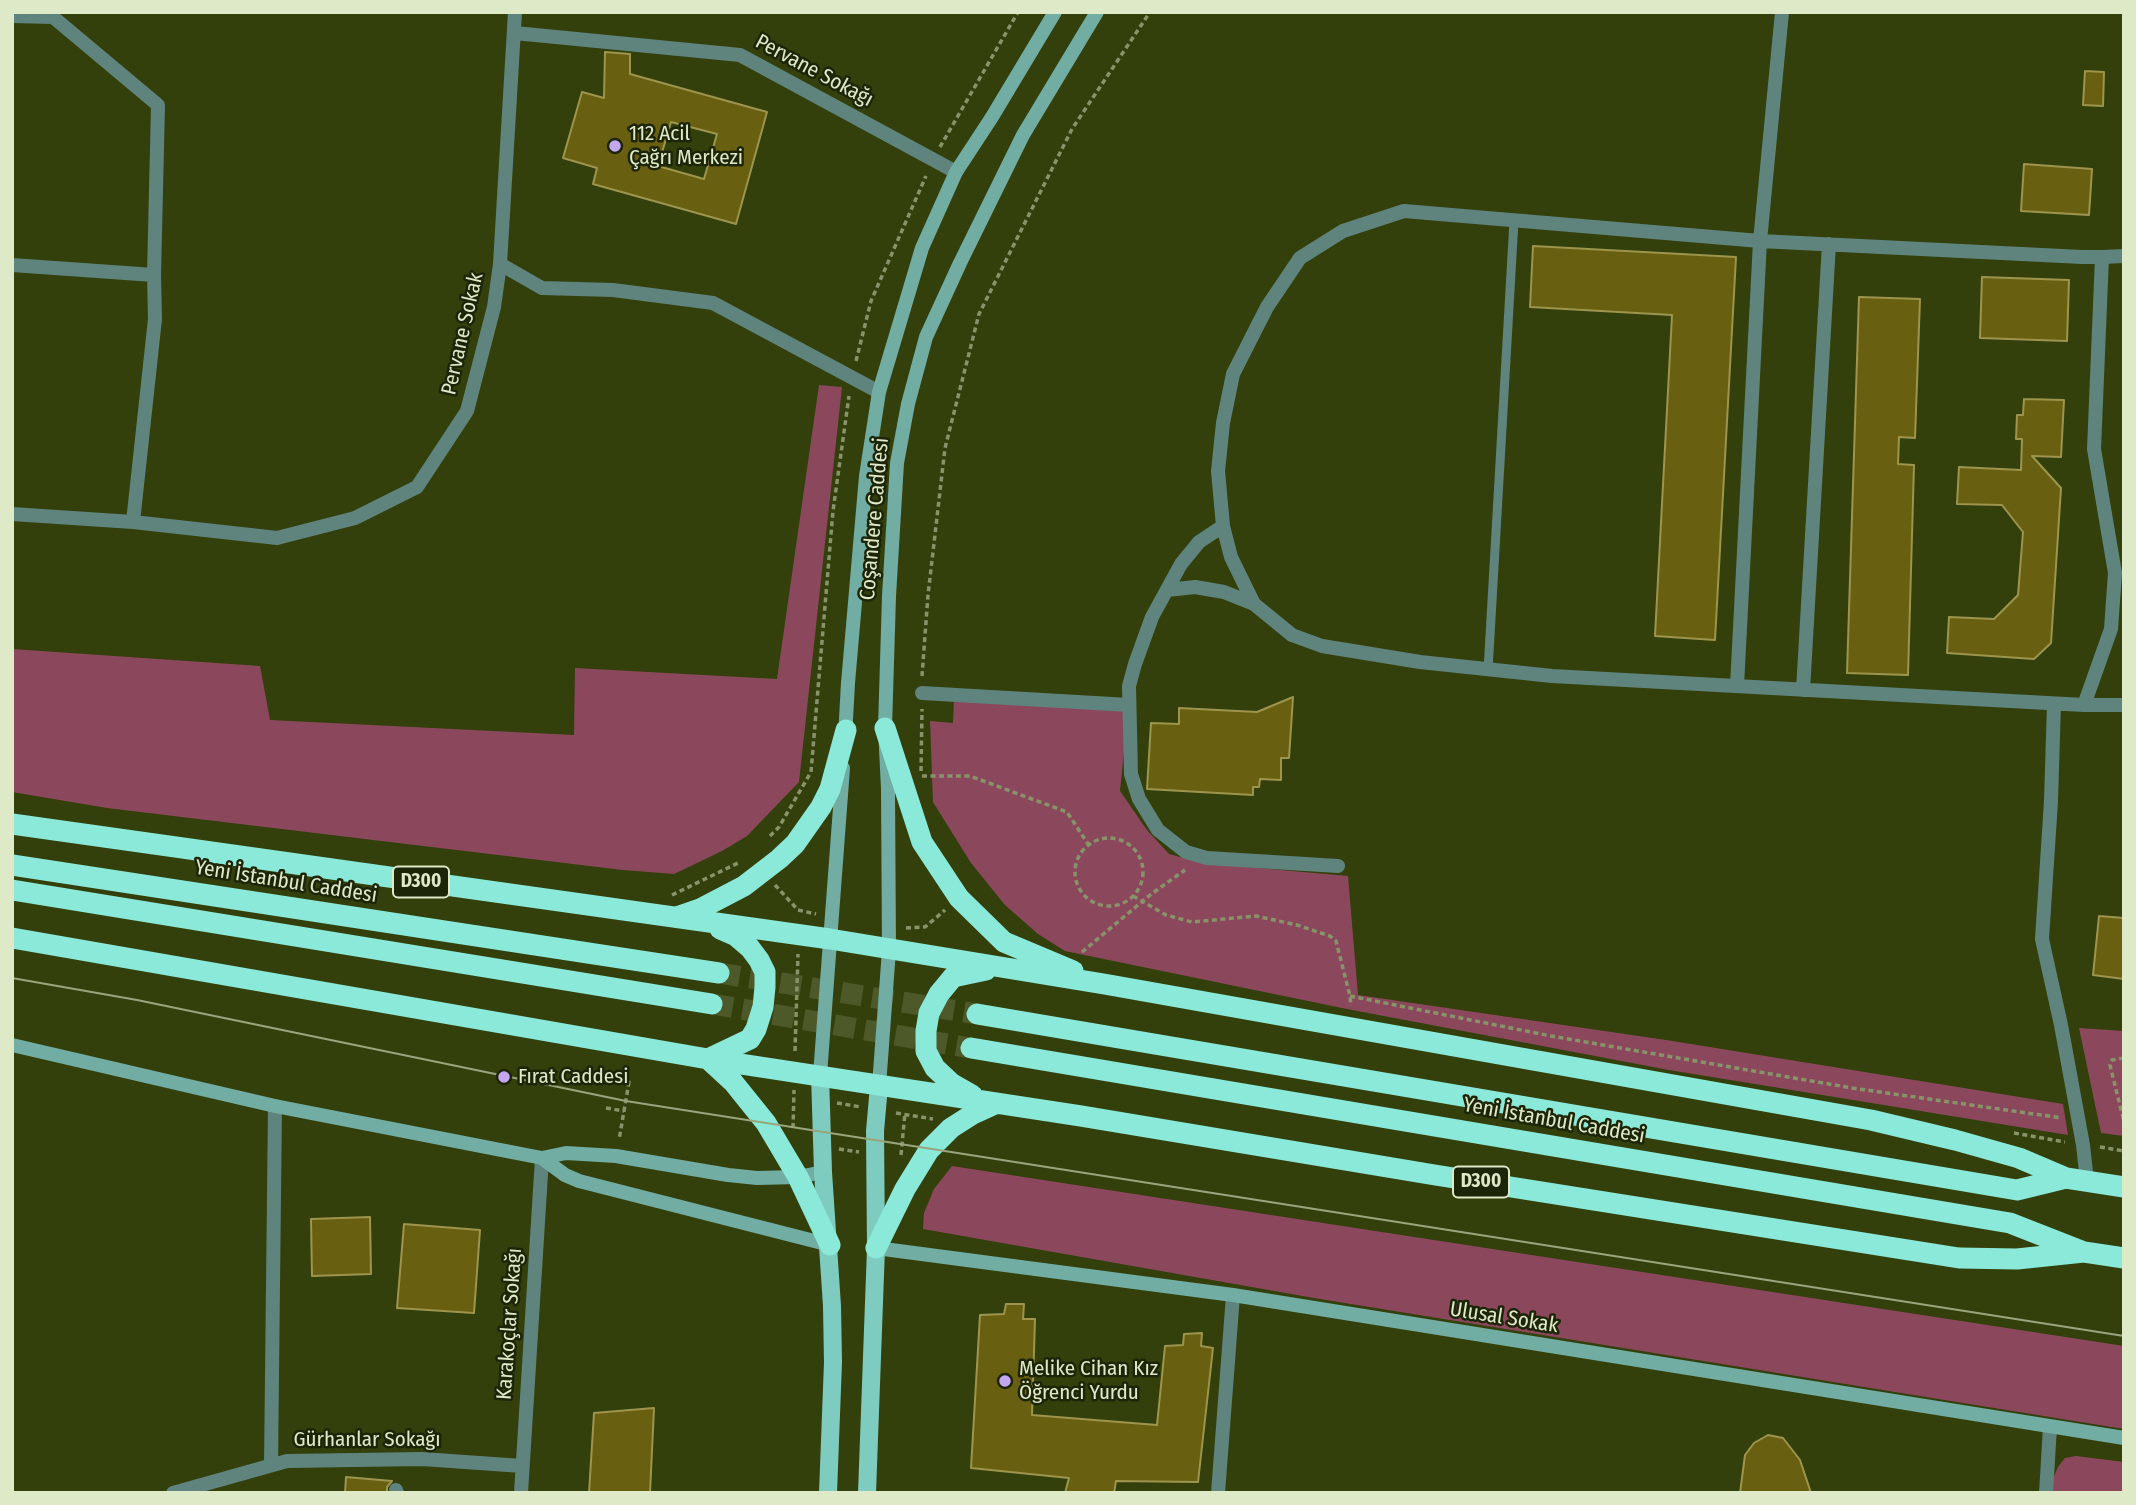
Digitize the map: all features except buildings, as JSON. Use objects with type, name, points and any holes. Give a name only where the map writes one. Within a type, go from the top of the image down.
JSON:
[{"type":"highway","points":[[885,728],[922,842],[959,898],[1004,942],[1104,984]]},
{"type":"highway","points":[[675,917],[700,909],[744,886],[795,844],[821,807],[838,765],[846,730]]},
{"type":"highway","name":"D300","points":[[12,824],[709,923],[798,934],[831,928],[889,950],[1104,984],[1871,1119],[2019,1158],[2076,1179]]},
{"type":"highway","name":"Yeni İstanbul Caddesi","points":[[12,865],[719,973]]},
{"type":"highway","points":[[12,890],[712,1004]]},
{"type":"highway","points":[[709,923],[736,936],[750,948],[765,972],[765,988],[763,1007],[750,1039],[708,1059],[733,1082],[766,1123],[798,1177],[830,1245]]},
{"type":"highway","name":"D300","points":[[12,938],[708,1059],[1081,1116],[1959,1258],[2017,1259],[2084,1252]]},
{"type":"highway","points":[[991,1103],[951,1083],[935,1068],[926,1051],[926,1031],[929,1013],[939,994],[953,977],[999,967]]},
{"type":"highway","name":"Yeni İstanbul Caddesi","points":[[977,1014],[2017,1190],[2076,1179],[2124,1187]]},
{"type":"highway","name":"Yeni İstanbul Caddesi","points":[[971,1048],[2010,1223],[2084,1252],[2124,1258]]},
{"type":"highway","points":[[877,1248],[905,1189],[929,1150],[948,1131],[991,1103]]},
{"type":"main road","points":[[820,1075],[823,1172],[830,1245],[833,1362],[828,1493]]},
{"type":"main road","points":[[867,1493],[877,1248],[875,1154],[879,1086]]},
{"type":"street","name":"Pervane Sokak","points":[[12,514],[133,522],[277,538],[355,518],[417,487],[467,411],[494,307],[500,264],[515,12]]},
{"type":"street","name":"Coşandere Caddesi","points":[[820,1075],[848,683],[866,476],[879,393],[922,247],[956,172],[1055,12]]},
{"type":"street","name":"Coşandere Caddesi","points":[[879,1086],[889,950],[885,728],[889,596],[897,463],[908,404],[926,337],[1023,135],[1097,12]]},
{"type":"street","points":[[1737,686],[1760,240],[1782,12]]},
{"type":"street","points":[[12,16],[53,15],[158,105],[153,275],[155,319],[133,522]]},
{"type":"street","name":"Pervane Sokağı","points":[[515,33],[740,55],[956,172]]},
{"type":"street","points":[[1254,604],[1231,557],[1223,526],[1218,471],[1223,423],[1233,373],[1267,307],[1300,258],[1343,231],[1404,211],[1760,240],[2082,257],[2124,256]]},
{"type":"street","points":[[1804,690],[1829,244]]},
{"type":"street","points":[[2084,705],[2111,629],[2115,573],[2094,449],[2102,257]]},
{"type":"street","points":[[500,264],[542,288],[613,290],[713,303],[879,393]]},
{"type":"street","points":[[12,265],[153,275]]},
{"type":"street","points":[[1223,526],[1199,542],[1181,564],[1152,617],[1135,664],[1129,686],[1131,774],[1139,799],[1158,830],[1186,852],[1207,858],[1338,866]]},
{"type":"street","points":[[1167,590],[1195,587],[1224,592],[1254,604],[1292,635],[1322,646],[1420,662],[1552,676],[2054,704],[2124,705]]},
{"type":"street","points":[[922,693],[1129,705]]},
{"type":"street","points":[[2054,704],[2042,939],[2083,1145],[2076,1179]]},
{"type":"street","points":[[12,1045],[275,1106],[542,1158],[566,1153],[616,1156],[728,1175],[782,1179],[823,1172]]},
{"type":"street","points":[[271,1465],[275,1106]]},
{"type":"street","points":[[542,1158],[565,1175],[579,1181],[830,1245]]},
{"type":"street","name":"Karakoçlar Sokağı","points":[[521,1493],[542,1158]]},
{"type":"street","name":"Ulusal Sokak","points":[[877,1248],[1233,1295],[2124,1438]]},
{"type":"street","points":[[1218,1493],[1233,1295]]},
{"type":"street","points":[[2046,1493],[2050,1427]]},
{"type":"street","name":"Gürhanlar Sokağı","points":[[173,1493],[287,1461],[422,1459],[522,1466]]},
{"type":"lane","points":[[1488,670],[1514,221]]},
{"type":"path","points":[[923,785],[922,693],[928,595],[946,448],[979,314],[1072,129],[1150,12]]},
{"type":"path","points":[[922,776],[970,776],[1067,812],[1088,844]]},
{"type":"path","points":[[1110,837],[1122,840],[1132,847],[1143,867],[1142,879],[1133,896],[1121,905],[1110,907],[1089,901],[1081,893],[1074,873],[1076,862],[1088,844],[1110,837]]},
{"type":"path","points":[[1079,954],[1180,873],[1207,858]]},
{"type":"path","points":[[763,872],[799,910],[831,928]]},
{"type":"path","points":[[1133,896],[1166,915],[1192,922],[1256,916],[1330,936],[1336,941],[1350,996],[1351,1016]]},
{"type":"path","points":[[889,926],[925,927],[959,898]]},
{"type":"path","points":[[793,1134],[799,910]]},
{"type":"path","points":[[1350,996],[1565,1039],[1852,1088],[2065,1119]]},
{"type":"path","points":[[2124,1058],[2112,1060],[2110,1065],[2124,1122]]},
{"type":"path","points":[[612,1078],[629,1082],[616,1156]]},
{"type":"path","points":[[606,1108],[624,1111]]},
{"type":"path","points":[[2083,1145],[2124,1151]]},
{"type":"path","points":[[822,1146],[875,1154]]},
{"type":"shaded area","points":[[819,385],[842,387],[799,782],[747,836],[722,851],[674,874],[623,870],[107,808],[12,792],[12,649],[260,666],[270,720],[574,735],[575,668],[777,679]]},
{"type":"shaded area","points":[[954,700],[1128,710],[1120,791],[1147,830],[1169,854],[1202,863],[1348,876],[1358,995],[1666,1040],[2063,1104],[2068,1135],[1669,1070],[1347,1009],[1065,951],[1038,934],[1005,905],[971,863],[933,802],[930,721],[953,723]]},
{"type":"shaded area","points":[[2079,1028],[2124,1031],[2124,1136],[2101,1133]]},
{"type":"shaded area","points":[[952,1166],[2124,1346],[2124,1429],[1314,1298],[923,1229],[924,1213],[934,1189]]},
{"type":"shaded area","points":[[2076,1456],[2124,1462],[2124,1493],[2052,1493],[2053,1479],[2058,1467],[2065,1458]]},
{"type":"tunnel","points":[[719,973],[977,1014]]},
{"type":"tunnel","points":[[712,1004],[971,1048]]},
{"type":"tram line","points":[[12,978],[137,1000],[626,1101],[2124,1336]]},
{"type":"place","name":"112 Acil Çağrı Merkezi","points":[[615,146]]},
{"type":"place","name":"Fırat Caddesi","points":[[504,1077]]},
{"type":"place","name":"Melike Cihan Kız Öğrenci Yurdu","points":[[1005,1381]]}]
